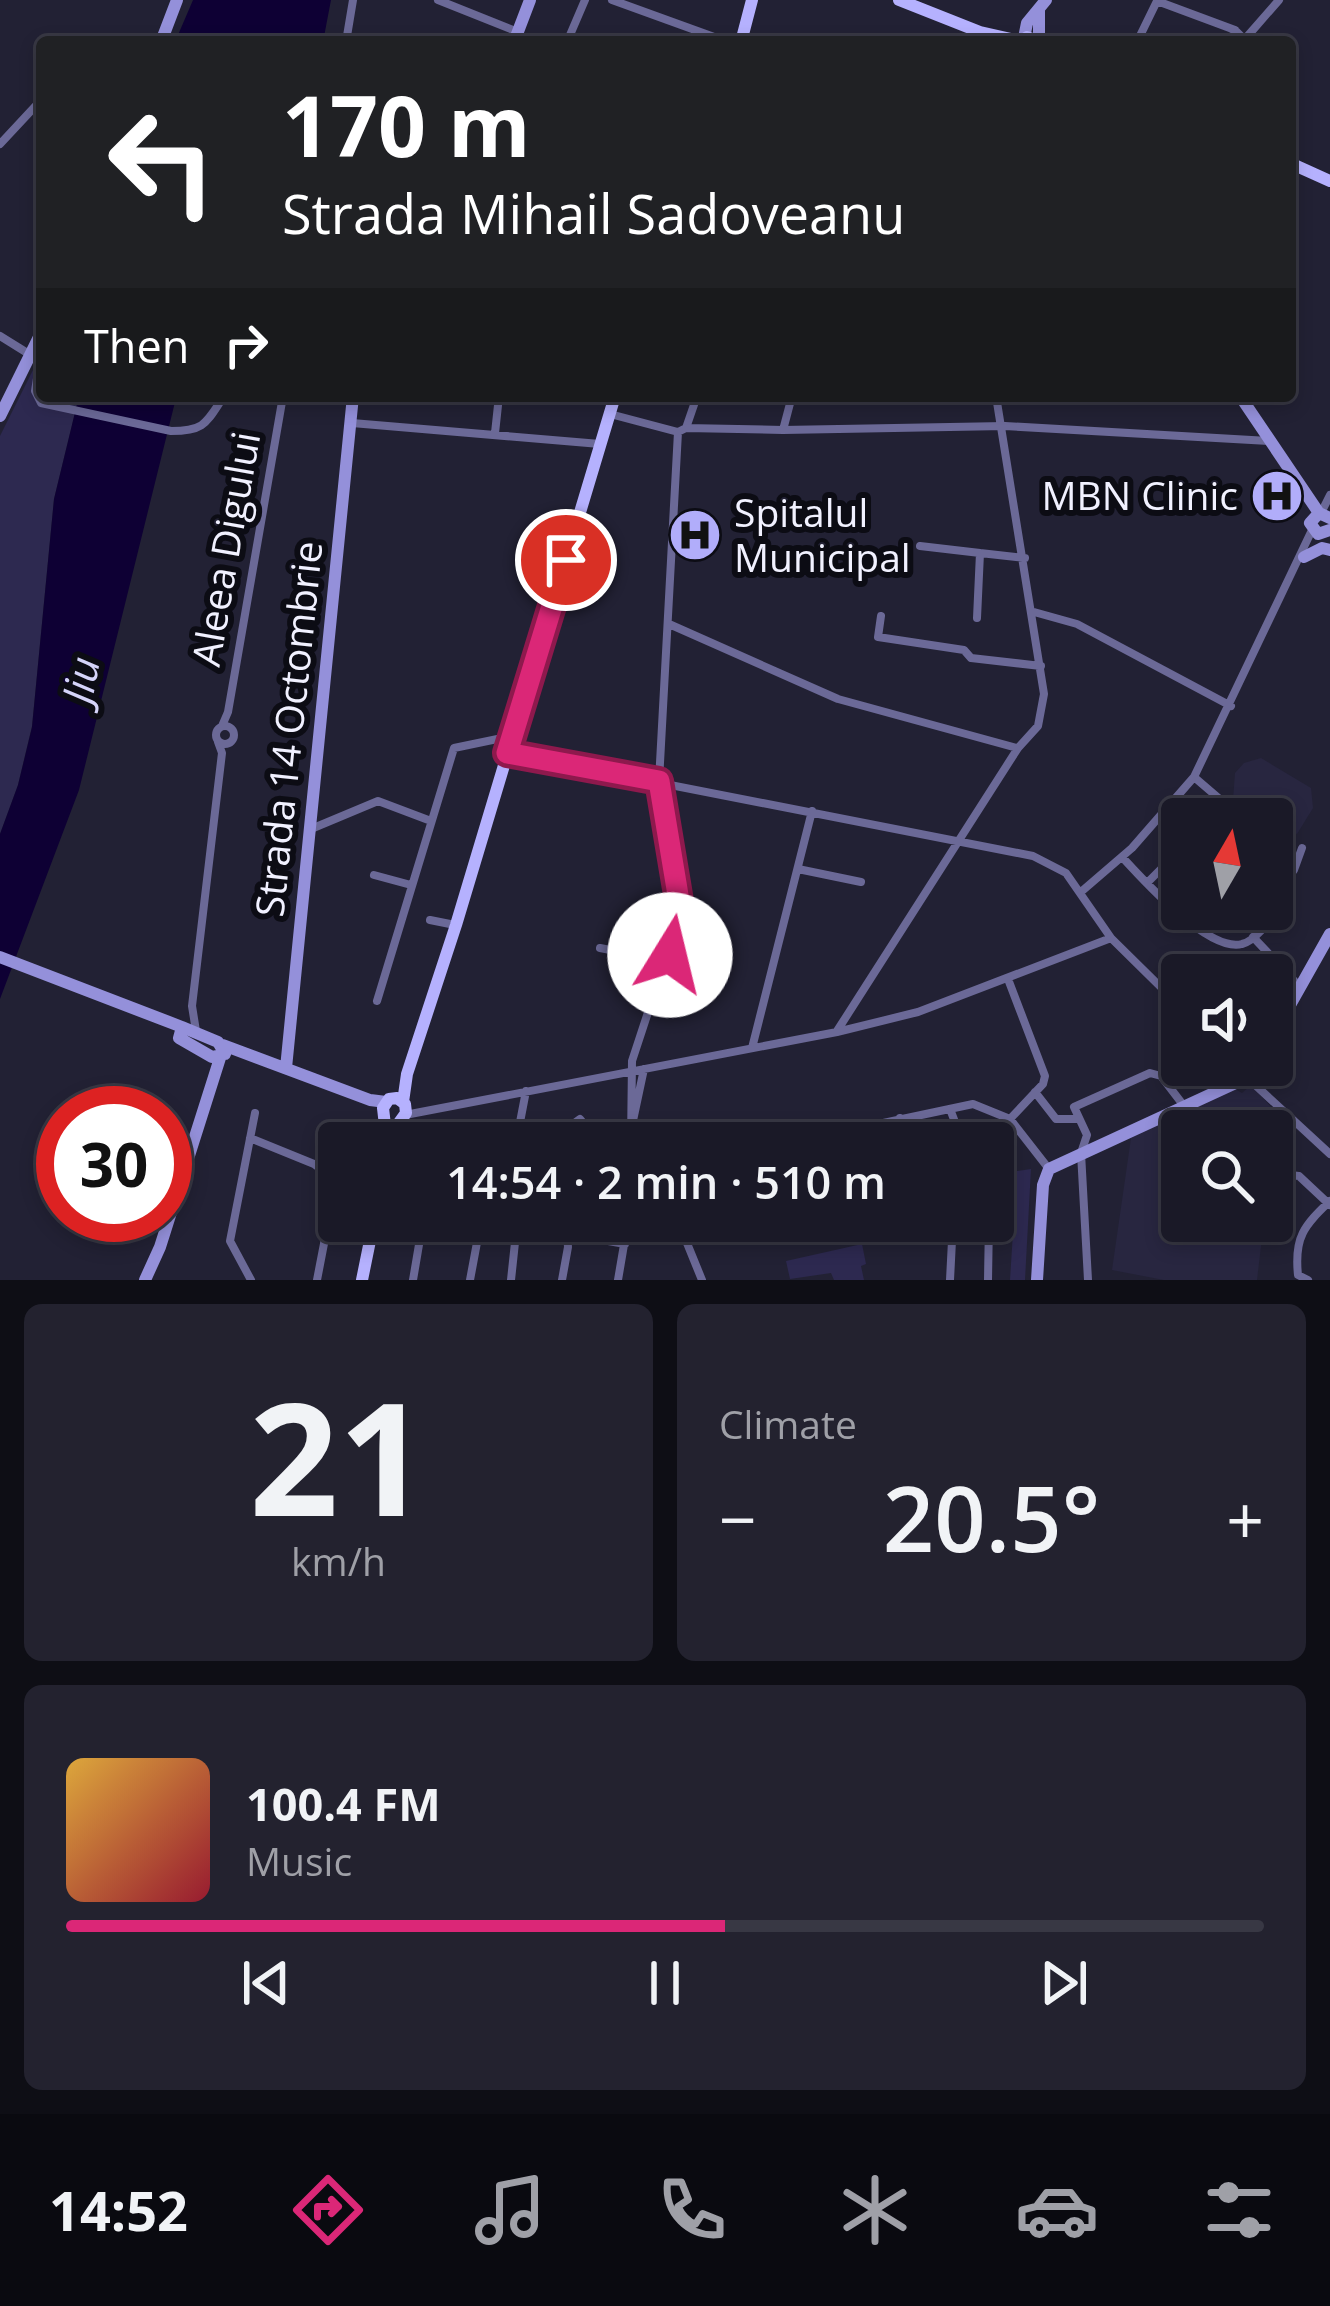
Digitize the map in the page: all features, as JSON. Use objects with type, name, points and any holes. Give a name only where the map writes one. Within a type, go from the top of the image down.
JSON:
[{"type":"main road","points":[[163,36],[178,0]]},
{"type":"main road","points":[[516,36],[530,0]]},
{"type":"main road","points":[[743,36],[752,0]]},
{"type":"main road","points":[[899,0],[986,36]]},
{"type":"main road","points":[[1022,36],[1042,4]]},
{"type":"main road","points":[[1040,36],[1042,4]]},
{"type":"main road","points":[[980,32],[1000,36]]},
{"type":"main road","points":[[1296,165],[1327,178]]},
{"type":"main road","points":[[0,416],[36,351]]},
{"type":"main road","name":"Strada 14 Octombrie","points":[[286,1068],[352,402]]},
{"type":"main road","points":[[393,1122],[613,402]]},
{"type":"main road","points":[[1244,402],[1324,526],[1322,548],[1300,560]]},
{"type":"main road","points":[[1293,1000],[1330,934]]},
{"type":"main road","points":[[0,957],[185,1031],[223,1052]]},
{"type":"main road","points":[[185,1031],[205,1054],[214,1078]]},
{"type":"main road","points":[[145,1280],[223,1052]]},
{"type":"main road","points":[[205,1054],[247,1054],[397,1107]]},
{"type":"main road","points":[[1036,1280],[1043,1185],[1049,1169],[1227,1086]]},
{"type":"main road","points":[[362,1280],[370,1242]]},
{"type":"main road","points":[[155,1280],[158,1253]]},
{"type":"street","points":[[347,36],[353,0]]},
{"type":"street","points":[[438,0],[514,36]]},
{"type":"street","points":[[570,36],[585,0]]},
{"type":"street","points":[[612,0],[711,36]]},
{"type":"street","points":[[1250,36],[1279,0]]},
{"type":"street","points":[[1140,36],[1157,1],[1241,36]]},
{"type":"street","points":[[1232,36],[1235,30]]},
{"type":"street","points":[[0,143],[36,105]]},
{"type":"street","points":[[0,336],[36,351]]},
{"type":"street","name":"Aleea Digului","points":[[36,351],[36,398]]},
{"type":"street","name":"Aleea Digului","points":[[46,402],[171,431],[198,430],[219,402]]},
{"type":"street","name":"Aleea Digului","points":[[227,728],[282,402]]},
{"type":"street","points":[[495,433],[498,402]]},
{"type":"street","points":[[631,1122],[631,1071],[668,961],[680,907],[659,781],[682,430],[695,402]]},
{"type":"street","points":[[783,430],[790,402]]},
{"type":"street","points":[[837,1031],[1018,748],[1038,726],[1044,694],[1034,612],[996,402]]},
{"type":"street","points":[[610,414],[682,430],[998,426],[1269,441]]},
{"type":"street","points":[[350,423],[601,444]]},
{"type":"street","points":[[1082,891],[1122,857],[1194,777],[1300,560],[1324,526],[1330,495]]},
{"type":"street","points":[[920,546],[1025,558]]},
{"type":"street","points":[[977,618],[980,553]]},
{"type":"street","points":[[1034,612],[1077,624],[1231,706]]},
{"type":"street","points":[[881,616],[878,637],[964,650],[971,658],[1040,666]]},
{"type":"street","points":[[669,624],[838,699],[1018,748]]},
{"type":"street","points":[[185,1031],[192,1006],[220,747],[216,733],[227,728],[232,742],[220,747]]},
{"type":"street","points":[[377,1001],[454,748],[512,736]]},
{"type":"street","points":[[507,753],[1033,856],[1062,869],[1111,938],[1161,988]]},
{"type":"street","points":[[1194,777],[1218,798]]},
{"type":"street","points":[[309,830],[378,801],[431,821]]},
{"type":"street","points":[[752,1048],[812,810]]},
{"type":"street","points":[[1293,871],[1302,848]]},
{"type":"street","points":[[1122,857],[1202,933],[1235,945],[1260,930]]},
{"type":"street","points":[[797,869],[861,882]]},
{"type":"street","points":[[1147,883],[1161,869]]},
{"type":"street","points":[[374,875],[410,885]]},
{"type":"street","points":[[430,920],[456,926]]},
{"type":"street","points":[[1253,937],[1300,987]]},
{"type":"street","points":[[397,1107],[430,1109],[918,1012],[1111,938]]},
{"type":"street","points":[[600,948],[668,961]]},
{"type":"street","points":[[1008,979],[1045,1076],[1010,1119]]},
{"type":"street","points":[[633,1122],[644,1069]]},
{"type":"street","points":[[1088,1280],[1081,1153],[1087,1135],[1076,1105],[1150,1073],[1161,1076],[1185,1107]]},
{"type":"street","points":[[1261,1086],[1330,1154]]},
{"type":"street","points":[[520,1122],[526,1089]]},
{"type":"street","points":[[1035,1092],[1056,1119],[1078,1120]]},
{"type":"street","points":[[884,1122],[982,1106],[1010,1119],[1049,1169]]},
{"type":"street","points":[[950,1109],[955,1122]]},
{"type":"street","points":[[251,1280],[230,1241],[255,1113]]},
{"type":"street","points":[[900,1118],[901,1122]]},
{"type":"street","points":[[250,1138],[314,1163],[333,1178],[317,1280]]},
{"type":"street","points":[[1293,1175],[1329,1203],[1302,1228],[1298,1275],[1308,1280]]},
{"type":"street","points":[[413,1280],[419,1242]]},
{"type":"street","points":[[470,1280],[477,1242]]},
{"type":"street","points":[[511,1280],[515,1242]]},
{"type":"street","points":[[562,1280],[565,1242]]},
{"type":"street","points":[[618,1242],[625,1244],[618,1280]]},
{"type":"street","points":[[687,1242],[702,1280]]},
{"type":"street","points":[[950,1280],[952,1242]]},
{"type":"street","points":[[988,1280],[989,1242]]},
{"type":"shaded area","points":[[36,364],[36,402],[78,402],[54,499],[32,726],[0,834],[0,436]]},
{"type":"shaded area","points":[[1261,758],[1311,788],[1313,808],[1297,834],[1293,832],[1293,798],[1233,798],[1235,773],[1244,763]]},
{"type":"shaded area","points":[[1252,1086],[1274,1110],[1188,1110],[1233,1088],[1242,1093]]},
{"type":"shaded area","points":[[1161,1123],[1161,1242],[1262,1242],[1257,1280],[1164,1280],[1112,1270],[1131,1138]]},
{"type":"shaded area","points":[[1031,1169],[1025,1280],[1010,1280],[1014,1172]]},
{"type":"shaded area","points":[[862,1244],[864,1280],[834,1280],[831,1273],[790,1279],[786,1261]]},
{"type":"water","points":[[193,0],[331,0],[324,36],[178,36]]},
{"type":"water","name":"Jiu","points":[[78,402],[175,402],[79,790],[0,999],[0,834],[32,727],[54,499]]},
{"type":"place","name":"MBN Clinic","points":[[1277,496]]},
{"type":"place","name":"Spitalul Municipal","points":[[695,535]]},
{"type":"route","points":[[566,560],[507,753],[659,781],[680,896],[670,955]]}]
